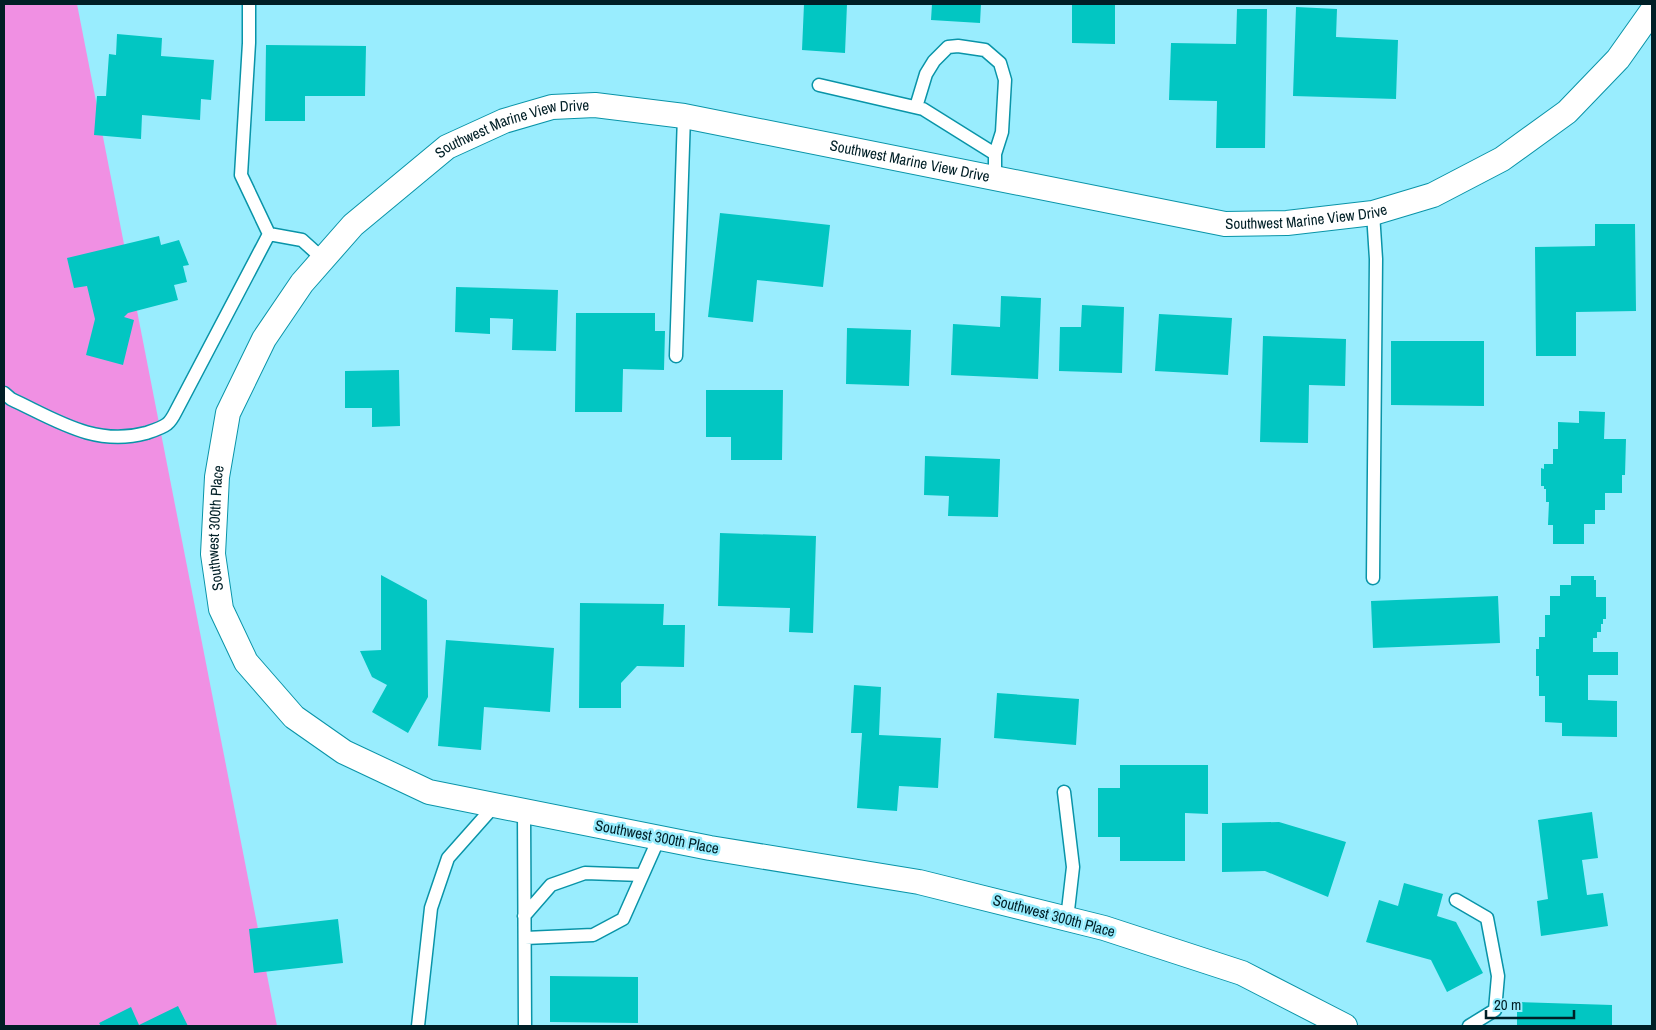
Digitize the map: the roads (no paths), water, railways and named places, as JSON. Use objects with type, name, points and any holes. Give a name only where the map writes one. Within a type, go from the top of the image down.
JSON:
[{"type":"street","name":"Southwest Marine View Drive","points":[[228,413],[264,339],[302,283],[353,225],[447,147],[504,121],[552,107],[595,105],[684,116],[1225,224],[1287,223],[1373,213],[1433,195],[1502,159],[1567,112],[1618,59],[1652,11]]},
{"type":"street","name":"Southwest 300th Place","points":[[228,413],[216,477],[213,554],[221,609],[246,662],[294,717],[344,752],[429,792],[710,848],[920,882],[1104,928],[1242,973],[1344,1026]]},
{"type":"lane","points":[[249,4],[249,43],[241,175],[269,234]]},
{"type":"lane","points":[[916,107],[926,74],[934,61],[948,47],[958,46],[985,50],[1000,62],[1005,80],[1002,132],[995,154],[996,179]]},
{"type":"lane","points":[[819,85],[923,109],[995,154]]},
{"type":"lane","points":[[676,356],[684,116]]},
{"type":"lane","points":[[1373,213],[1376,259],[1373,578]]},
{"type":"lane","points":[[269,234],[302,240],[323,259]]},
{"type":"lane","points":[[4,392],[11,399],[72,428],[90,434],[117,438],[136,436],[167,424],[176,411],[269,234]]},
{"type":"lane","points":[[1064,792],[1073,867],[1068,919]]},
{"type":"lane","points":[[418,1026],[431,908],[448,858],[495,805]]},
{"type":"lane","points":[[524,811],[525,1026]]},
{"type":"lane","points":[[525,938],[593,935],[622,919],[659,838]]},
{"type":"lane","points":[[524,916],[552,885],[584,874],[642,875]]},
{"type":"lane","points":[[1456,900],[1487,918],[1498,976],[1495,1010],[1469,1026]]}]
